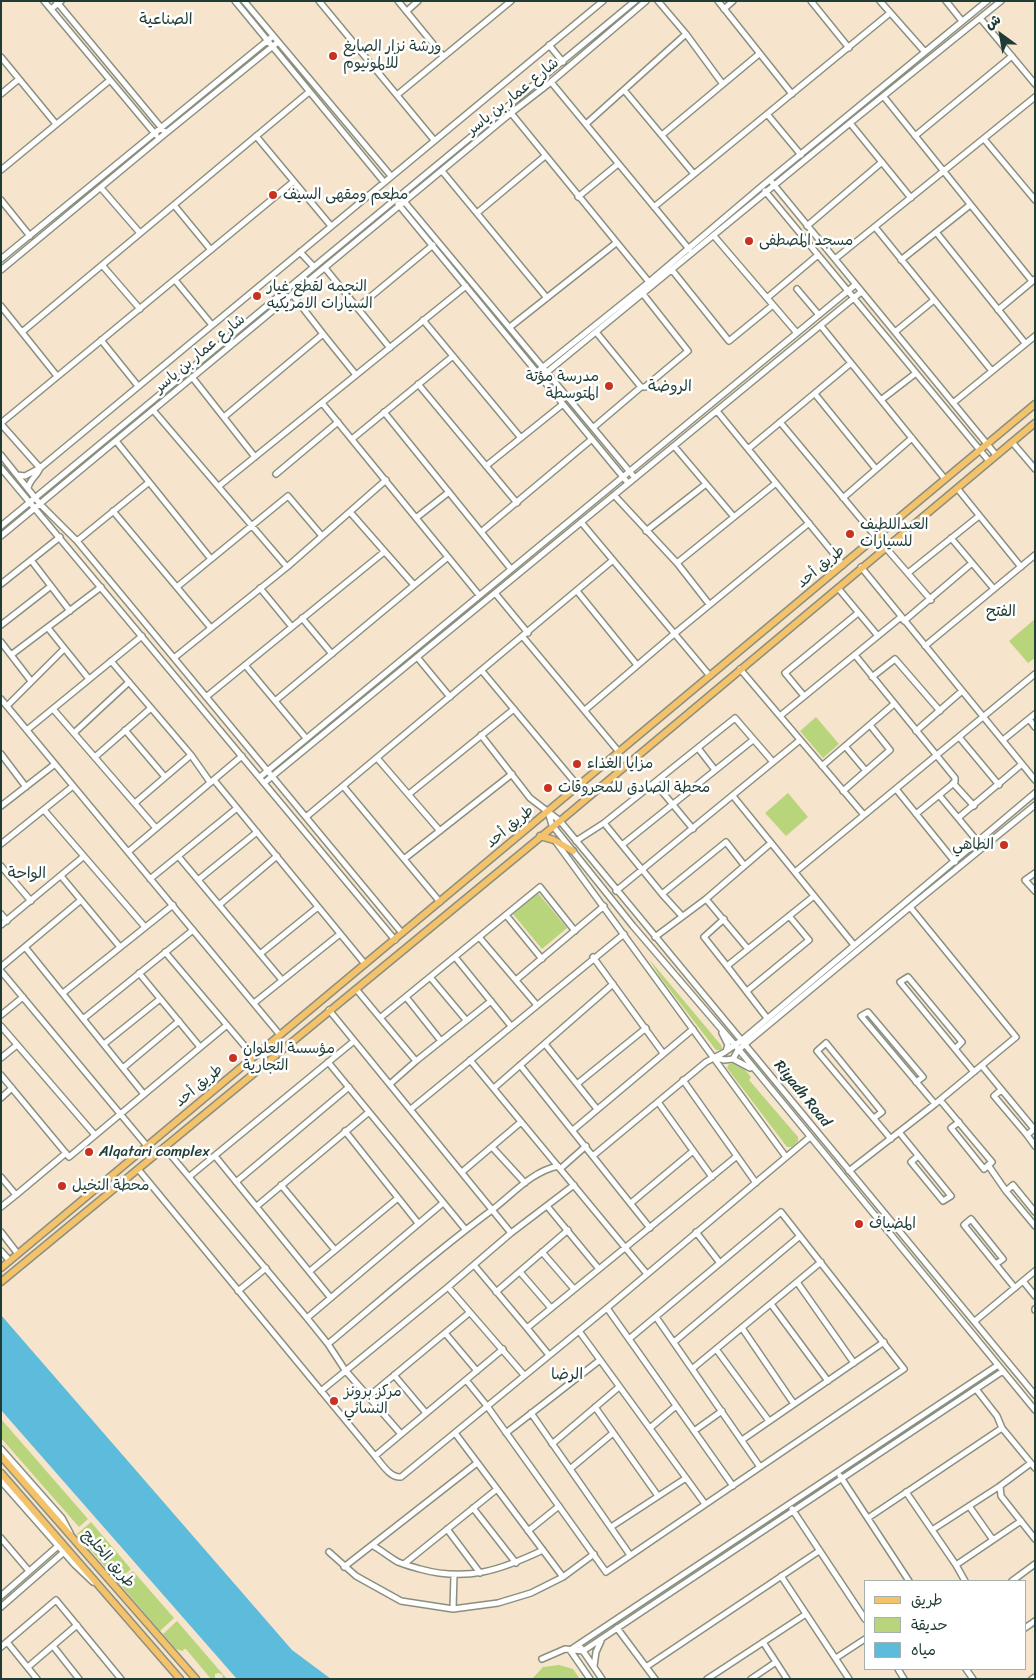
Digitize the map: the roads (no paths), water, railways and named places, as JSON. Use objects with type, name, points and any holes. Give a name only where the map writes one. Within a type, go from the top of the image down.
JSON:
[{"type":"main road","name":"طريق أحد","points":[[1,1268],[1035,404]]},
{"type":"main road","name":"طريق أحد","points":[[1,1282],[560,821],[1035,423]]},
{"type":"main road","points":[[540,836],[554,840],[573,851]]},
{"type":"main road","name":"طريق الخليج","points":[[1,1456],[196,1679]]},
{"type":"main road","name":"طريق الخليج","points":[[1,1473],[180,1679]]},
{"type":"street","points":[[234,1],[384,182]]},
{"type":"street","points":[[244,1],[391,176]]},
{"type":"street","points":[[319,1],[434,140]]},
{"type":"street","points":[[398,1],[443,56]]},
{"type":"street","points":[[407,11],[418,1]]},
{"type":"street","points":[[397,95],[511,1]]},
{"type":"street","points":[[17,475],[25,476],[40,468],[604,1]]},
{"type":"street","name":"شارع عمار بن ياسر","points":[[1,526],[563,62],[634,1]]},
{"type":"street","name":"شارع عمار بن ياسر","points":[[1,536],[551,82],[646,1]]},
{"type":"street","points":[[658,1],[686,34],[722,83]]},
{"type":"street","points":[[718,1],[792,94]]},
{"type":"street","points":[[724,9],[733,1]]},
{"type":"street","points":[[810,1],[849,48]]},
{"type":"street","points":[[880,1],[926,52]]},
{"type":"street","points":[[946,1],[962,21]]},
{"type":"street","points":[[537,372],[649,282],[762,186],[987,1]]},
{"type":"street","points":[[541,378],[1001,1]]},
{"type":"street","points":[[47,2],[72,35],[157,136]]},
{"type":"street","points":[[51,9],[58,2],[164,131]]},
{"type":"street","points":[[654,208],[890,13]]},
{"type":"street","points":[[980,18],[1035,84]]},
{"type":"street","points":[[586,124],[686,34]]},
{"type":"street","points":[[72,35],[86,38]]},
{"type":"street","points":[[164,131],[273,36]]},
{"type":"street","points":[[1,259],[278,42]]},
{"type":"street","points":[[550,46],[563,62]]},
{"type":"street","points":[[662,135],[759,54]]},
{"type":"street","points":[[916,136],[1012,56]]},
{"type":"street","points":[[1,57],[56,124]]},
{"type":"street","points":[[1,94],[20,79]]},
{"type":"street","points":[[1,170],[110,80]]},
{"type":"street","points":[[551,82],[689,249]]},
{"type":"street","points":[[624,90],[694,174]]},
{"type":"street","points":[[22,332],[310,92]]},
{"type":"street","points":[[884,97],[943,172],[1033,280],[998,310]]},
{"type":"street","points":[[835,259],[1035,97]]},
{"type":"street","points":[[511,114],[578,198],[649,282]]},
{"type":"street","points":[[767,114],[801,155]]},
{"type":"street","points":[[850,123],[911,198]]},
{"type":"street","points":[[1,270],[101,188],[157,136]]},
{"type":"street","points":[[256,136],[331,226]]},
{"type":"street","points":[[984,139],[1035,200]]},
{"type":"street","points":[[476,212],[544,156]]},
{"type":"street","points":[[807,226],[882,162]]},
{"type":"street","points":[[578,198],[618,164]]},
{"type":"street","points":[[442,171],[548,298]]},
{"type":"street","points":[[770,180],[996,455]]},
{"type":"street","points":[[40,468],[1,424],[294,182]]},
{"type":"street","points":[[762,186],[989,461]]},
{"type":"street","points":[[101,188],[140,233]]},
{"type":"street","points":[[397,198],[405,201],[635,478]]},
{"type":"street","points":[[397,198],[400,206],[628,484]]},
{"type":"street","points":[[1,200],[30,236]]},
{"type":"street","points":[[174,205],[212,250]]},
{"type":"street","points":[[901,260],[970,205]]},
{"type":"street","points":[[875,227],[992,371]]},
{"type":"street","points":[[936,232],[1025,344]]},
{"type":"street","points":[[714,236],[797,334]]},
{"type":"street","points":[[510,327],[616,243]]},
{"type":"street","points":[[358,308],[433,246]]},
{"type":"street","points":[[300,252],[314,267]]},
{"type":"street","points":[[767,298],[818,255]]},
{"type":"street","points":[[102,265],[140,310]]},
{"type":"street","points":[[325,268],[390,348]]},
{"type":"street","points":[[672,270],[729,341],[773,305]]},
{"type":"street","points":[[175,280],[212,325]]},
{"type":"street","points":[[260,778],[267,770],[856,285]]},
{"type":"street","points":[[219,486],[466,286]]},
{"type":"street","points":[[797,289],[818,316]]},
{"type":"street","points":[[264,783],[862,292]]},
{"type":"street","points":[[292,294],[356,375]]},
{"type":"street","points":[[594,427],[641,387],[645,387],[688,351],[643,294]]},
{"type":"street","points":[[895,332],[934,300]]},
{"type":"street","points":[[1,306],[57,376]]},
{"type":"street","points":[[423,320],[521,438]]},
{"type":"street","points":[[821,326],[945,479]]},
{"type":"street","points":[[596,332],[641,387]]},
{"type":"street","points":[[224,418],[323,334]]},
{"type":"street","points":[[953,403],[1035,336]]},
{"type":"street","points":[[101,340],[138,386]]},
{"type":"street","points":[[352,439],[453,356]]},
{"type":"street","points":[[748,449],[851,364]]},
{"type":"street","points":[[881,400],[916,373]]},
{"type":"street","points":[[192,377],[255,457]]},
{"type":"street","points":[[418,384],[517,503]]},
{"type":"street","points":[[815,394],[876,469]]},
{"type":"street","points":[[322,403],[479,595]]},
{"type":"street","points":[[486,466],[563,404]]},
{"type":"street","points":[[153,410],[287,566]]},
{"type":"street","points":[[717,411],[843,564]]},
{"type":"street","points":[[384,412],[511,569]]},
{"type":"street","points":[[276,474],[338,422]]},
{"type":"street","points":[[780,422],[876,537]]},
{"type":"street","points":[[843,498],[912,438]]},
{"type":"street","points":[[481,532],[592,439]]},
{"type":"street","points":[[116,441],[211,559]]},
{"type":"street","points":[[1012,442],[1035,469]]},
{"type":"street","points":[[674,446],[734,517]]},
{"type":"street","points":[[1,455],[36,497],[38,506],[60,537],[394,940]]},
{"type":"street","points":[[1,468],[30,502],[38,506],[77,541],[402,934]]},
{"type":"street","points":[[28,488],[29,482],[38,474],[40,468]]},
{"type":"street","points":[[174,658],[287,566],[386,480]]},
{"type":"street","points":[[77,541],[148,483]]},
{"type":"street","points":[[677,563],[776,483]]},
{"type":"street","points":[[646,531],[706,484]]},
{"type":"street","points":[[957,488],[1021,567]]},
{"type":"street","points":[[416,518],[449,492]]},
{"type":"street","points":[[614,495],[677,563],[709,604]]},
{"type":"street","points":[[177,587],[288,496],[322,536]]},
{"type":"street","points":[[113,511],[211,628]]},
{"type":"street","points":[[350,512],[414,585]]},
{"type":"street","points":[[908,573],[979,516]]},
{"type":"street","points":[[581,522],[710,676]]},
{"type":"street","points":[[585,710],[709,604],[809,523]]},
{"type":"street","points":[[1,584],[60,537]]},
{"type":"street","points":[[951,538],[994,589]]},
{"type":"street","points":[[886,548],[930,600]]},
{"type":"street","points":[[206,697],[384,552]]},
{"type":"street","points":[[925,646],[1035,555]]},
{"type":"street","points":[[275,701],[448,557]]},
{"type":"street","points":[[31,560],[70,611]]},
{"type":"street","points":[[306,817],[613,560]]},
{"type":"street","points":[[780,716],[878,636],[930,600],[972,563]]},
{"type":"street","points":[[861,567],[1035,780]]},
{"type":"street","points":[[1,625],[51,586]]},
{"type":"street","points":[[11,655],[101,587]]},
{"type":"street","points":[[260,588],[292,627]]},
{"type":"street","points":[[838,588],[878,636]]},
{"type":"street","points":[[577,591],[637,665]]},
{"type":"street","points":[[495,593],[525,635],[620,752]]},
{"type":"street","points":[[804,696],[785,672],[858,613]]},
{"type":"street","points":[[302,618],[332,654]]},
{"type":"street","points":[[48,628],[89,679]]},
{"type":"street","points":[[27,730],[142,636]]},
{"type":"street","points":[[1,642],[31,681]]},
{"type":"street","points":[[7,706],[64,649]]},
{"type":"street","points":[[855,655],[955,778],[953,783],[916,814]]},
{"type":"street","points":[[417,657],[450,697]]},
{"type":"street","points":[[872,677],[895,660],[940,711]]},
{"type":"street","points":[[111,661],[237,808],[365,964]]},
{"type":"street","points":[[245,665],[306,738]]},
{"type":"street","points":[[740,669],[864,816]]},
{"type":"street","points":[[482,671],[578,786]]},
{"type":"street","points":[[795,872],[1035,674]]},
{"type":"street","points":[[74,733],[129,682]]},
{"type":"street","points":[[916,731],[962,691]]},
{"type":"street","points":[[1,700],[280,1035]]},
{"type":"street","points":[[822,766],[894,704]]},
{"type":"street","points":[[95,757],[151,708]]},
{"type":"street","points":[[53,709],[156,828]]},
{"type":"street","points":[[409,794],[514,709]]},
{"type":"street","points":[[1003,740],[1035,714]]},
{"type":"street","points":[[576,841],[604,823],[735,718],[773,762]]},
{"type":"street","points":[[1029,719],[1035,727]]},
{"type":"street","points":[[843,791],[890,750],[870,725]]},
{"type":"street","points":[[125,730],[165,777]]},
{"type":"street","name":"Riyadh Road","points":[[481,735],[530,798],[560,821],[1035,1395]]},
{"type":"street","points":[[958,737],[999,785]]},
{"type":"street","points":[[622,845],[753,740]]},
{"type":"street","points":[[616,891],[800,740]]},
{"type":"street","points":[[845,746],[866,771]]},
{"type":"street","points":[[698,748],[715,770]]},
{"type":"street","points":[[1,754],[26,786]]},
{"type":"street","points":[[135,803],[191,755]]},
{"type":"street","points":[[128,852],[242,756]]},
{"type":"street","points":[[377,758],[440,831]]},
{"type":"street","points":[[1,806],[55,764]]},
{"type":"street","points":[[958,818],[1022,764]]},
{"type":"street","points":[[404,859],[512,774]]},
{"type":"street","points":[[655,783],[693,829]]},
{"type":"street","points":[[953,783],[974,806]]},
{"type":"street","points":[[1,844],[74,786]]},
{"type":"street","points":[[343,786],[440,902]]},
{"type":"street","points":[[896,789],[955,862]]},
{"type":"street","points":[[743,1042],[767,1018],[1035,793]]},
{"type":"street","points":[[939,795],[978,842]]},
{"type":"street","points":[[733,796],[854,945]]},
{"type":"street","points":[[594,1155],[683,1080],[725,1052],[736,1048],[1035,805]]},
{"type":"street","points":[[150,879],[237,808]]},
{"type":"street","points":[[44,810],[145,927]]},
{"type":"street","points":[[548,811],[552,826],[633,926],[720,1028],[1035,1410]]},
{"type":"street","points":[[604,823],[682,916]]},
{"type":"street","points":[[198,880],[256,832]]},
{"type":"street","points":[[554,840],[693,1029],[717,1057],[786,1157]]},
{"type":"street","points":[[662,894],[726,842],[744,865]]},
{"type":"street","points":[[655,937],[706,899],[771,843]]},
{"type":"street","points":[[178,856],[282,980]]},
{"type":"street","points":[[219,905],[277,856]]},
{"type":"street","points":[[1,926],[83,857]]},
{"type":"street","points":[[1,866],[31,901]]},
{"type":"street","points":[[1035,873],[1025,880],[1035,891]]},
{"type":"street","points":[[61,876],[120,947]]},
{"type":"street","points":[[380,1018],[540,887],[575,931]]},
{"type":"street","points":[[726,966],[814,896]]},
{"type":"street","points":[[706,899],[748,949]]},
{"type":"street","points":[[1,967],[81,900]]},
{"type":"street","points":[[63,992],[173,906]]},
{"type":"street","points":[[516,980],[604,906]]},
{"type":"street","points":[[849,1171],[940,1100],[1016,1037],[910,906]]},
{"type":"street","points":[[260,954],[318,907]]},
{"type":"street","points":[[1,914],[7,921]]},
{"type":"street","points":[[506,915],[542,959]]},
{"type":"street","points":[[747,991],[810,940],[789,916]]},
{"type":"street","points":[[724,919],[704,937],[767,1018]]},
{"type":"street","points":[[83,1018],[193,930]]},
{"type":"street","points":[[254,1003],[340,934]]},
{"type":"street","points":[[411,1109],[593,957],[624,934]]},
{"type":"street","points":[[479,937],[536,1004]]},
{"type":"street","points":[[25,947],[143,1093]]},
{"type":"street","points":[[165,952],[254,1057]]},
{"type":"street","points":[[455,957],[511,1026]]},
{"type":"street","points":[[593,957],[663,1053]]},
{"type":"street","points":[[139,973],[200,1047]]},
{"type":"street","points":[[2,975],[23,997],[147,1146]]},
{"type":"street","points":[[955,1049],[962,1042],[908,977],[900,982],[943,1034],[955,1049],[974,1072]]},
{"type":"street","points":[[430,978],[466,1020]]},
{"type":"street","points":[[494,1088],[613,984]]},
{"type":"street","points":[[356,989],[416,1061]]},
{"type":"street","points":[[1,1015],[23,997]]},
{"type":"street","points":[[406,997],[441,1041]]},
{"type":"street","points":[[104,1044],[160,998]]},
{"type":"street","points":[[390,1084],[491,1001]]},
{"type":"street","points":[[330,1010],[512,1233]]},
{"type":"street","points":[[916,1082],[923,1077],[868,1012],[861,1016],[910,1075],[916,1082],[935,1104]]},
{"type":"street","points":[[123,1068],[179,1021]]},
{"type":"street","points":[[1,1075],[69,1157],[226,1025]]},
{"type":"street","points":[[1,1026],[95,1135]]},
{"type":"street","points":[[578,1084],[646,1028]]},
{"type":"street","points":[[720,1028],[728,1045],[725,1052]]},
{"type":"street","points":[[572,1130],[693,1029]]},
{"type":"street","points":[[190,1176],[354,1041]]},
{"type":"street","points":[[874,1118],[882,1112],[826,1043],[818,1051],[874,1118],[891,1138]]},
{"type":"street","points":[[545,1044],[597,1109]]},
{"type":"street","points":[[1,1058],[17,1045]]},
{"type":"street","points":[[733,1059],[736,1048]]},
{"type":"street","points":[[717,1057],[724,1060],[733,1059],[755,1071]]},
{"type":"street","points":[[470,1060],[648,1274]]},
{"type":"street","points":[[328,1062],[465,1229]]},
{"type":"street","points":[[520,1065],[594,1155],[650,1228]]},
{"type":"street","points":[[982,1066],[1034,1130],[1027,1135]]},
{"type":"street","points":[[683,1080],[756,1183]]},
{"type":"street","points":[[236,1182],[349,1087]]},
{"type":"street","points":[[1,1098],[12,1088]]},
{"type":"street","points":[[1001,1090],[994,1096],[1035,1146]]},
{"type":"street","points":[[940,1100],[959,1122],[992,1162],[984,1169],[951,1128],[959,1122]]},
{"type":"street","points":[[658,1102],[712,1177]]},
{"type":"street","points":[[257,1206],[369,1112]]},
{"type":"street","points":[[462,1172],[522,1122]]},
{"type":"street","points":[[345,1131],[418,1223]]},
{"type":"street","points":[[899,1132],[951,1196],[943,1202],[911,1162],[918,1156]]},
{"type":"street","points":[[138,1169],[375,1456],[396,1478],[401,1477],[607,1308],[810,1137]]},
{"type":"street","points":[[328,1344],[465,1229],[492,1210],[536,1173],[559,1167],[586,1146]]},
{"type":"street","points":[[164,1147],[328,1344],[345,1370],[401,1434]]},
{"type":"street","points":[[492,1147],[524,1184]]},
{"type":"street","points":[[631,1203],[693,1151]]},
{"type":"street","points":[[1,1207],[66,1153]]},
{"type":"street","points":[[215,1156],[330,1297]]},
{"type":"street","points":[[527,1328],[737,1156]]},
{"type":"street","points":[[988,1165],[1006,1191],[1035,1226]]},
{"type":"street","points":[[1,1178],[16,1195]]},
{"type":"street","points":[[281,1185],[335,1250]]},
{"type":"street","points":[[1006,1191],[1013,1185],[1035,1212]]},
{"type":"street","points":[[320,1390],[512,1233],[574,1186]]},
{"type":"street","points":[[310,1271],[398,1198]]},
{"type":"street","points":[[306,1318],[443,1203]]},
{"type":"street","points":[[546,1206],[599,1269]]},
{"type":"street","points":[[466,1380],[487,1406],[606,1572],[904,1369],[782,1212],[629,1339]]},
{"type":"street","points":[[996,1264],[1004,1259],[971,1219],[964,1225],[1015,1288]]},
{"type":"street","points":[[496,1292],[568,1230]]},
{"type":"street","points":[[1,1232],[18,1254]]},
{"type":"street","points":[[696,1232],[720,1263]]},
{"type":"street","points":[[674,1342],[800,1236]]},
{"type":"street","points":[[1,1251],[10,1261]]},
{"type":"street","points":[[542,1252],[574,1289]]},
{"type":"street","points":[[692,1369],[821,1262]]},
{"type":"street","points":[[474,1265],[549,1355]]},
{"type":"street","points":[[238,1291],[266,1268]]},
{"type":"street","points":[[975,1321],[1035,1271]]},
{"type":"street","points":[[520,1272],[551,1308]]},
{"type":"street","points":[[1023,1281],[1035,1296]]},
{"type":"street","points":[[797,1282],[854,1363]]},
{"type":"street","points":[[448,1287],[524,1375]]},
{"type":"street","points":[[770,1304],[828,1381]]},
{"type":"street","points":[[607,1308],[733,1486]]},
{"type":"street","points":[[254,1310],[255,1318]]},
{"type":"street","points":[[368,1397],[469,1312]]},
{"type":"street","points":[[656,1317],[760,1467]]},
{"type":"street","points":[[742,1328],[794,1404]]},
{"type":"street","points":[[579,1331],[705,1504]]},
{"type":"street","points":[[445,1333],[477,1371]]},
{"type":"street","points":[[742,1440],[884,1342]]},
{"type":"street","points":[[375,1456],[503,1349]]},
{"type":"street","points":[[716,1349],[770,1421]]},
{"type":"street","points":[[506,1433],[600,1360]]},
{"type":"street","points":[[570,1650],[998,1365]]},
{"type":"street","points":[[302,1368],[302,1376]]},
{"type":"street","points":[[542,1659],[566,1649],[583,1651],[1003,1371]]},
{"type":"street","points":[[394,1375],[426,1413]]},
{"type":"street","points":[[552,1444],[620,1386]]},
{"type":"street","points":[[976,1390],[998,1416],[1002,1428],[1035,1468]]},
{"type":"street","points":[[650,1428],[676,1406]]},
{"type":"street","points":[[595,1407],[658,1496]]},
{"type":"street","points":[[694,1431],[722,1411]]},
{"type":"street","points":[[531,1413],[630,1555]]},
{"type":"street","points":[[868,1518],[1002,1428]]},
{"type":"street","points":[[454,1433],[563,1577]]},
{"type":"street","points":[[570,1469],[614,1433]]},
{"type":"street","points":[[1,1449],[62,1518],[70,1536]]},
{"type":"street","points":[[344,1566],[477,1462]]},
{"type":"street","points":[[932,1530],[1000,1486],[1030,1463]]},
{"type":"street","points":[[837,1472],[907,1580]]},
{"type":"street","points":[[611,1527],[686,1478]]},
{"type":"street","points":[[1,1481],[86,1577],[101,1589]]},
{"type":"street","points":[[1000,1486],[1001,1496]]},
{"type":"street","points":[[404,1564],[497,1489]]},
{"type":"street","points":[[994,1490],[1001,1496],[1035,1539]]},
{"type":"street","points":[[906,1492],[964,1580]]},
{"type":"street","points":[[789,1504],[864,1618]]},
{"type":"street","points":[[528,1530],[559,1506]]},
{"type":"street","points":[[969,1506],[993,1540]]},
{"type":"street","points":[[474,1508],[516,1563]]},
{"type":"street","points":[[956,1565],[1021,1521]]},
{"type":"street","points":[[447,1529],[480,1573]]},
{"type":"street","points":[[1,1538],[29,1572]]},
{"type":"street","points":[[372,1545],[404,1564],[454,1575],[492,1572],[543,1550]]},
{"type":"street","points":[[2,1594],[58,1546]]},
{"type":"street","points":[[646,1667],[819,1550]]},
{"type":"street","points":[[1,1607],[64,1552]]},
{"type":"street","points":[[328,1552],[356,1576],[401,1602],[453,1609],[498,1602],[530,1593],[563,1577],[594,1554]]},
{"type":"street","points":[[1013,1580],[1035,1564]]},
{"type":"street","points":[[453,1609],[454,1575]]},
{"type":"street","points":[[781,1576],[849,1679]]},
{"type":"street","points":[[1,1647],[56,1600],[120,1679]]},
{"type":"street","points":[[859,1610],[864,1607]]},
{"type":"street","points":[[707,1679],[714,1677],[806,1614]]},
{"type":"street","points":[[28,1667],[77,1625]]},
{"type":"street","points":[[617,1628],[655,1679]]},
{"type":"street","points":[[594,1666],[598,1645],[603,1638]]},
{"type":"street","points":[[836,1658],[864,1641]]},
{"type":"street","points":[[7,1642],[37,1679]]},
{"type":"street","points":[[763,1642],[787,1679]]},
{"type":"street","points":[[578,1644],[602,1679]]},
{"type":"street","points":[[53,1646],[79,1679]]},
{"type":"street","points":[[570,1650],[590,1679]]},
{"type":"street","points":[[751,1679],[776,1662]]},
{"type":"water","points":[[1,1315],[292,1650],[331,1679],[237,1679],[1,1410]]},
{"type":"place","name":"ورشة نزار الصايغ للالمونيوم","points":[[333,56]]},
{"type":"place","name":"مطعم ومقهى السيف","points":[[273,195]]},
{"type":"place","name":"مسجد المصطفى","points":[[749,241]]},
{"type":"place","name":"النجمه لقطع غيار السيارات الامريكيه","points":[[257,296]]},
{"type":"place","name":"مدرسة مؤتة المتوسطة","points":[[609,386]]},
{"type":"place","name":"العبداللطيف للسيارات","points":[[850,534]]},
{"type":"place","name":"مزايا الغذاء","points":[[577,764]]},
{"type":"place","name":"محطة الصادق للمحروقات","points":[[548,788]]},
{"type":"place","name":"الطاهي","points":[[1004,845]]},
{"type":"place","name":"مؤسسة العلوان التجارية","points":[[233,1058]]},
{"type":"place","name":"Alqatari complex","points":[[89,1152]]},
{"type":"place","name":"محطة النخيل","points":[[62,1186]]},
{"type":"place","name":"المضياف","points":[[859,1224]]},
{"type":"place","name":"مركز برونز النسائي","points":[[334,1401]]},
{"type":"district","name":"الصناعية","points":[[166,20]]},
{"type":"district","name":"الروضة","points":[[670,387]]},
{"type":"district","name":"الفتح","points":[[1001,612]]},
{"type":"district","name":"الواحة","points":[[27,874]]},
{"type":"district","name":"الرضا","points":[[567,1375]]}]
